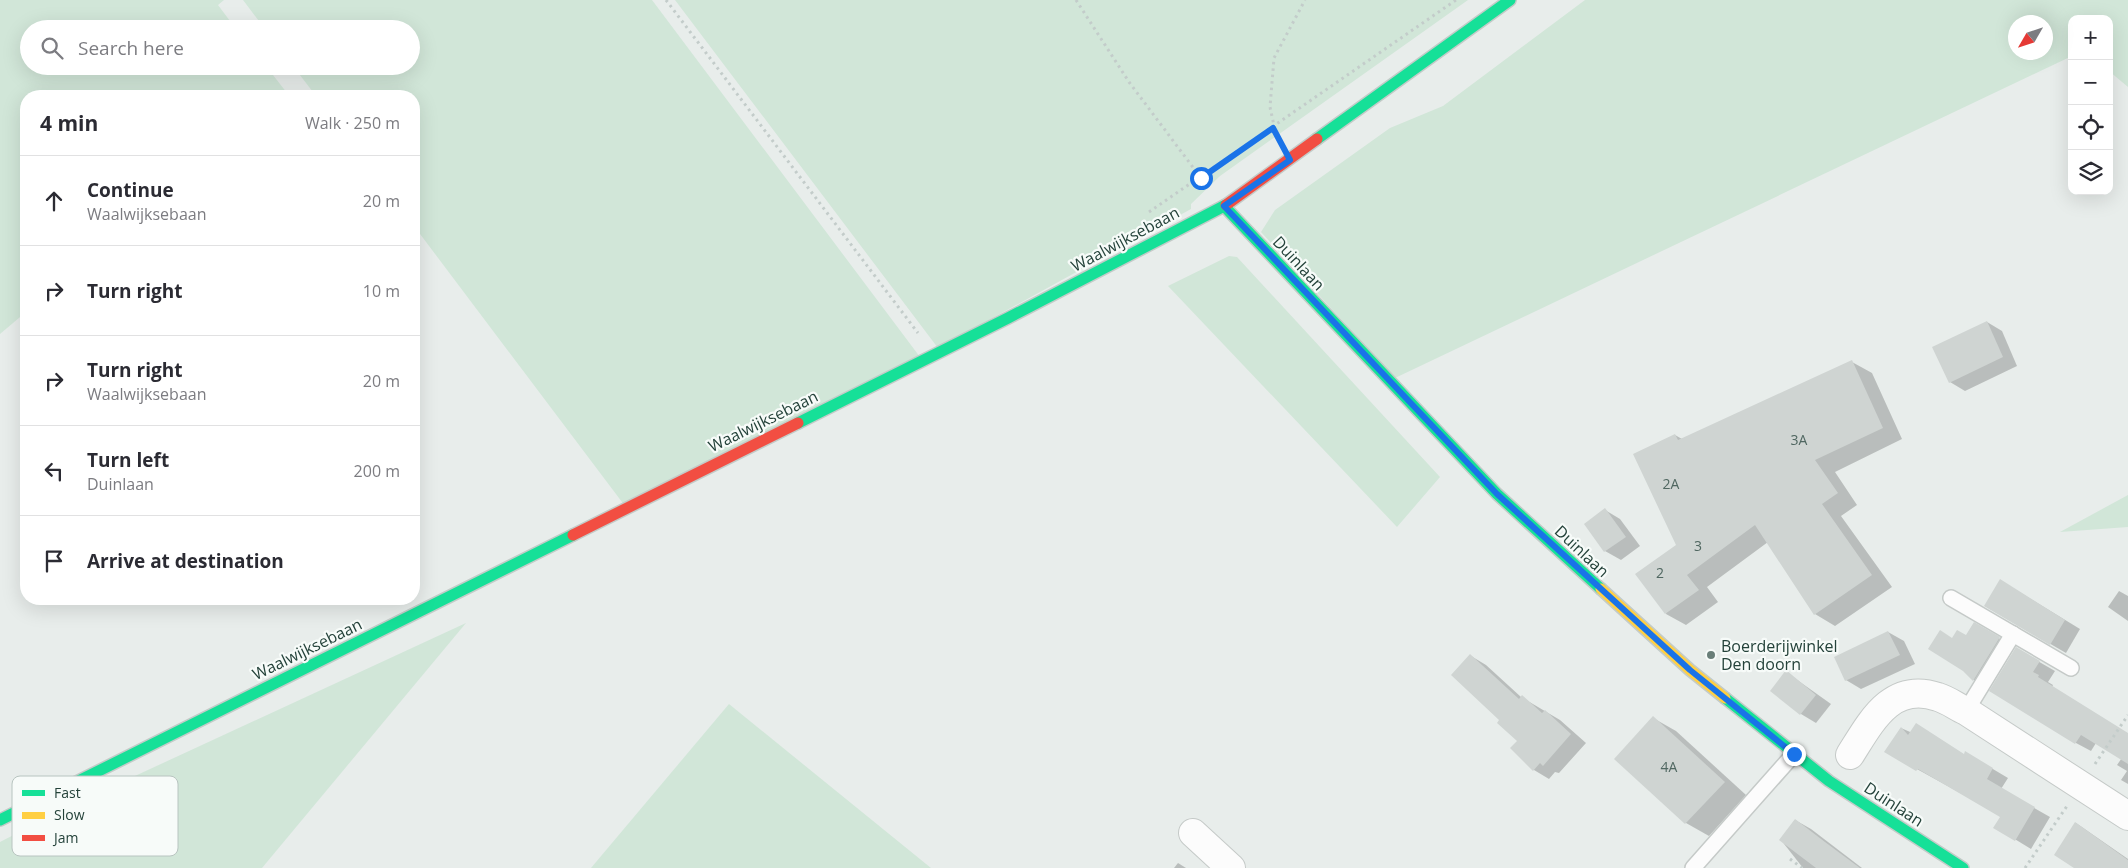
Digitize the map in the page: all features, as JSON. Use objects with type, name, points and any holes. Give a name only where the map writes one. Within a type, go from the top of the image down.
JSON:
[{"type":"street","name":"Waalwijksebaan","points":[[88,776],[1016,314],[1224,206],[1510,0]]},
{"type":"street","name":"Duinlaan","points":[[1224,206],[1497,494],[1690,670],[1794,754],[1893,824],[1963,868]]},
{"type":"street","points":[[1850,755],[1876,715],[1890,701],[1908,695],[1923,694],[1938,697],[1966,711],[2128,816]]},
{"type":"street","name":"Waalwijksebaan","points":[[0,820],[12,814]]},
{"type":"street","points":[[1193,833],[1231,868]]},
{"type":"lane","points":[[1951,598],[2071,668]]},
{"type":"lane","points":[[1966,711],[2013,634]]},
{"type":"lane","points":[[1693,868],[1774,779],[1794,754]]},
{"type":"path","points":[[666,0],[918,334]]},
{"type":"path","points":[[1076,0],[1129,82],[1201,178],[1456,0]]},
{"type":"path","points":[[1290,160],[1273,128],[1270,106],[1274,58],[1305,0]]},
{"type":"path","points":[[1790,859],[1802,868]]},
{"type":"green space","points":[[0,0],[224,0],[218,5],[229,20],[20,20],[20,75],[273,75],[285,90],[20,90],[20,317],[0,334]]},
{"type":"green space","points":[[243,0],[652,0],[920,357],[625,506],[420,234],[420,90],[311,90],[300,75],[420,75],[420,20],[258,20]]},
{"type":"green space","points":[[675,0],[1468,0],[1220,176],[1191,204],[1191,209],[938,348]]},
{"type":"green space","points":[[1585,0],[2128,0],[2128,87],[2113,74],[2113,15],[2068,15],[2068,58],[1395,378],[1261,232],[1275,210],[1390,128],[1443,106]]},
{"type":"green space","points":[[1229,256],[1237,257],[1440,477],[1397,527],[1168,286]]},
{"type":"green space","points":[[2128,495],[2128,527],[2060,532]]},
{"type":"green space","points":[[466,623],[262,868],[0,868],[0,842],[12,836],[12,856],[178,856],[178,776],[135,776]]},
{"type":"green space","points":[[729,704],[931,868],[591,868]]},
{"type":"building","points":[[1987,321],[2003,357],[1949,383],[1932,347]]},
{"type":"building","points":[[1852,360],[1883,428],[1815,460],[1838,493],[1822,504],[1872,575],[1814,615],[1755,525],[1687,575],[1699,590],[1665,614],[1635,574],[1676,545],[1633,454],[1675,434],[1678,440]]},
{"type":"building","points":[[1605,508],[1626,537],[1604,552],[1584,524]]},
{"type":"building","points":[[2000,579],[2065,620],[2050,645],[1984,606]]},
{"type":"building","points":[[1974,622],[2000,637],[1973,681],[1963,671],[1928,649],[1940,630],[1952,638],[1957,630],[1966,635]]},
{"type":"building","points":[[1888,631],[1900,655],[1845,681],[1834,657]]},
{"type":"building","points":[[2016,647],[2040,661],[2033,672],[2039,675],[2038,677],[2128,733],[2128,764],[2081,735],[2075,744],[1989,691]]},
{"type":"building","points":[[1470,654],[1519,699],[1522,695],[1542,713],[1545,710],[1571,734],[1543,766],[1540,763],[1533,771],[1510,748],[1517,741],[1497,723],[1499,720],[1451,675]]},
{"type":"building","points":[[1786,670],[1816,695],[1800,715],[1770,691]]},
{"type":"building","points":[[1653,716],[1725,782],[1685,824],[1614,759]]},
{"type":"building","points":[[1916,723],[1964,754],[1965,751],[1993,768],[1987,779],[2035,807],[2015,841],[1993,828],[2000,817],[1918,769],[1916,771],[1884,752],[1901,727],[1908,735]]},
{"type":"building","points":[[1795,819],[1860,868],[1816,868],[1779,840]]},
{"type":"building","points":[[2075,822],[2128,860],[2128,868],[2074,868],[2054,855]]},
{"type":"traffic: fast","points":[[1317,139],[1510,0]]},
{"type":"traffic: fast","points":[[798,423],[1008,318],[1226,205]]},
{"type":"traffic: fast","points":[[1224,206],[1497,494],[1601,589]]},
{"type":"traffic: fast","points":[[88,776],[573,535]]},
{"type":"traffic: fast","points":[[1725,698],[1829,781],[1963,868]]},
{"type":"traffic: fast","points":[[0,820],[12,814]]},
{"type":"traffic: slow","points":[[1601,589],[1690,670],[1725,698]]},
{"type":"traffic: jam","points":[[1226,205],[1317,139]]},
{"type":"traffic: jam","points":[[573,535],[798,423]]},
{"type":"place","name":"Boerderijwinkel Den doorn","points":[[1711,655]]},
{"type":"route","points":[[1201,178],[1211,169],[1273,128],[1290,160],[1224,206],[1497,494],[1690,670],[1794,754]]}]
